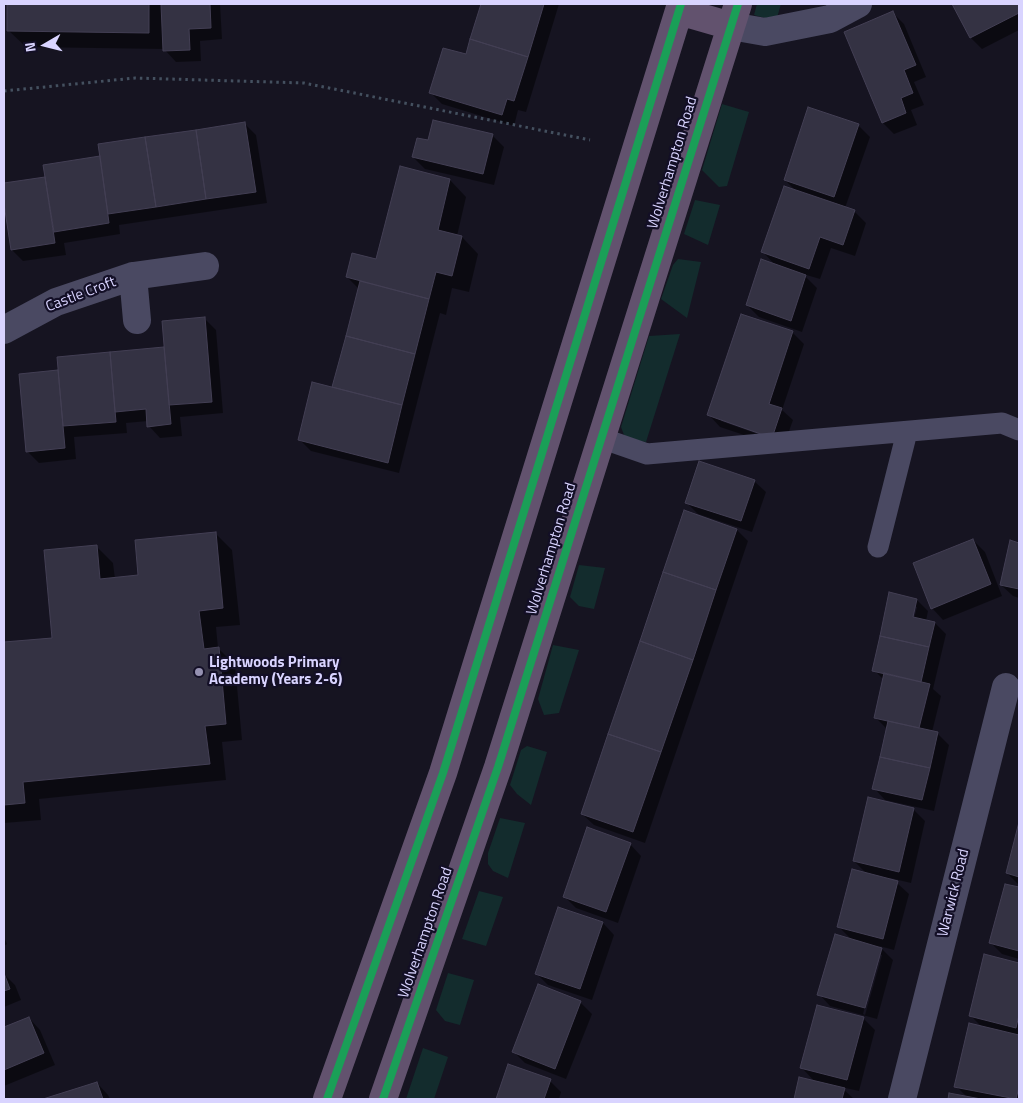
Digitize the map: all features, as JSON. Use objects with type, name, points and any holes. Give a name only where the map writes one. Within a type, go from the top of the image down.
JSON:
[{"type":"highway","points":[[327,1099],[443,773],[680,7],[734,15]]},
{"type":"highway","name":"Wolverhampton Road","points":[[383,1099],[498,768],[734,15]]},
{"type":"street","points":[[734,15],[765,32],[830,19],[858,4]]},
{"type":"street","name":"Castle Croft","points":[[4,330],[56,302],[133,276],[205,266]]},
{"type":"street","name":"Castle Croft","points":[[133,276],[137,320]]},
{"type":"street","name":"Warwick Road","points":[[902,1099],[1006,687]]},
{"type":"lane","points":[[601,438],[647,454],[1002,423],[1019,430]]},
{"type":"lane","points":[[878,547],[907,432]]},
{"type":"path","points":[[4,91],[135,78],[304,83],[590,140]]},
{"type":"green space","points":[[757,4],[781,4],[776,21],[754,15]]},
{"type":"green space","points":[[722,104],[749,112],[727,186],[719,187],[702,170]]},
{"type":"green space","points":[[695,200],[720,205],[708,245],[684,234]]},
{"type":"green space","points":[[678,259],[701,262],[687,318],[661,299],[673,265]]},
{"type":"green space","points":[[680,334],[646,442],[628,439],[621,427],[649,336]]},
{"type":"green space","points":[[579,565],[605,568],[594,609],[579,606],[570,597]]},
{"type":"green space","points":[[553,645],[579,650],[559,713],[544,715],[538,699]]},
{"type":"green space","points":[[527,746],[547,752],[531,805],[517,794],[510,785],[521,750]]},
{"type":"green space","points":[[500,818],[525,823],[508,878],[493,871],[488,864],[488,853]]},
{"type":"green space","points":[[479,891],[503,897],[486,946],[462,939]]},
{"type":"green space","points":[[448,973],[474,980],[460,1025],[445,1021],[436,1010]]},
{"type":"green space","points":[[423,1048],[448,1057],[434,1099],[406,1099]]},
{"type":"building","points":[[7,4],[149,4],[149,33],[7,31]]},
{"type":"building","points":[[161,4],[210,4],[211,28],[189,29],[190,50],[163,51]]},
{"type":"building","points":[[481,4],[544,4],[528,57],[470,39]]},
{"type":"building","points":[[952,4],[1019,4],[1019,13],[970,38]]},
{"type":"building","points":[[893,11],[916,65],[904,70],[913,93],[901,98],[906,113],[882,123],[844,32]]},
{"type":"building","points":[[470,39],[528,57],[514,101],[507,99],[502,115],[429,93],[443,48],[466,54]]},
{"type":"building","points":[[808,107],[859,124],[834,197],[784,180]]},
{"type":"building","points":[[433,120],[493,134],[483,174],[412,157],[417,138],[428,140]]},
{"type":"building","points":[[245,122],[256,192],[206,199],[196,130]]},
{"type":"building","points":[[196,130],[206,199],[156,207],[145,137]]},
{"type":"building","points":[[145,137],[156,207],[108,214],[98,144]]},
{"type":"building","points":[[100,156],[109,223],[54,232],[43,165]]},
{"type":"building","points":[[400,166],[450,179],[438,230],[462,236],[452,276],[436,272],[429,299],[346,277],[352,253],[376,259]]},
{"type":"building","points":[[45,177],[55,243],[11,250],[4,204],[4,183]]},
{"type":"building","points":[[784,186],[855,210],[843,245],[820,237],[809,269],[761,252]]},
{"type":"building","points":[[761,259],[806,275],[791,321],[746,305]]},
{"type":"building","points":[[360,281],[429,299],[415,354],[346,336]]},
{"type":"building","points":[[741,314],[793,331],[769,404],[782,408],[772,438],[707,415]]},
{"type":"building","points":[[205,317],[212,402],[169,405],[162,321]]},
{"type":"building","points":[[346,336],[415,354],[402,405],[332,387]]},
{"type":"building","points":[[164,347],[171,424],[147,427],[146,409],[115,412],[110,352]]},
{"type":"building","points":[[110,352],[116,422],[63,426],[57,357]]},
{"type":"building","points":[[58,370],[65,448],[26,452],[19,374]]},
{"type":"building","points":[[312,382],[402,405],[388,463],[298,440]]},
{"type":"building","points":[[699,461],[755,480],[741,521],[685,503]]},
{"type":"building","points":[[684,510],[737,529],[716,590],[663,572]]},
{"type":"building","points":[[216,532],[223,608],[199,611],[204,649],[219,647],[226,724],[205,726],[210,764],[23,782],[25,803],[4,805],[4,642],[52,638],[44,550],[97,545],[100,579],[138,575],[135,540]]},
{"type":"building","points":[[973,539],[991,584],[931,609],[913,563]]},
{"type":"building","points":[[1010,540],[1019,543],[1019,589],[1000,585]]},
{"type":"building","points":[[663,572],[716,590],[693,660],[640,641]]},
{"type":"building","points":[[889,592],[917,599],[913,617],[935,622],[929,647],[880,636]]},
{"type":"building","points":[[880,636],[929,647],[921,682],[872,671]]},
{"type":"building","points":[[640,641],[693,660],[661,752],[608,734]]},
{"type":"building","points":[[884,673],[930,684],[919,728],[874,718]]},
{"type":"building","points":[[888,721],[938,732],[930,768],[880,757]]},
{"type":"building","points":[[608,734],[661,752],[633,832],[581,814]]},
{"type":"building","points":[[880,757],[930,768],[922,800],[872,789]]},
{"type":"building","points":[[868,797],[914,808],[899,872],[853,861]]},
{"type":"building","points":[[1019,822],[1019,877],[1006,873]]},
{"type":"building","points":[[587,827],[631,843],[606,912],[563,897]]},
{"type":"building","points":[[852,869],[898,881],[883,939],[837,927]]},
{"type":"building","points":[[1005,884],[1019,887],[1019,951],[989,943]]},
{"type":"building","points":[[558,907],[603,922],[580,989],[535,974]]},
{"type":"building","points":[[835,934],[882,948],[865,1008],[817,995]]},
{"type":"building","points":[[984,954],[1019,963],[1019,1015],[1016,1028],[969,1016]]},
{"type":"building","points":[[4,973],[10,989],[4,991]]},
{"type":"building","points":[[538,984],[581,1001],[555,1069],[512,1052]]},
{"type":"building","points":[[817,1005],[864,1017],[847,1080],[800,1068]]},
{"type":"building","points":[[29,1017],[44,1053],[4,1070],[4,1027]]},
{"type":"building","points":[[969,1023],[1019,1035],[1019,1087],[1016,1099],[954,1087]]},
{"type":"building","points":[[508,1064],[551,1079],[544,1099],[496,1099]]},
{"type":"building","points":[[799,1077],[845,1088],[842,1099],[794,1099]]},
{"type":"building","points":[[97,1082],[103,1099],[43,1099]]},
{"type":"building","points":[[949,1093],[981,1099],[948,1099]]},
{"type":"cycle path","points":[[327,1099],[443,773],[681,4]]},
{"type":"cycle path","points":[[383,1099],[498,767],[738,4]]},
{"type":"place","name":"Lightwoods Primary Academy (Years 2-6)","points":[[199,672]]}]
